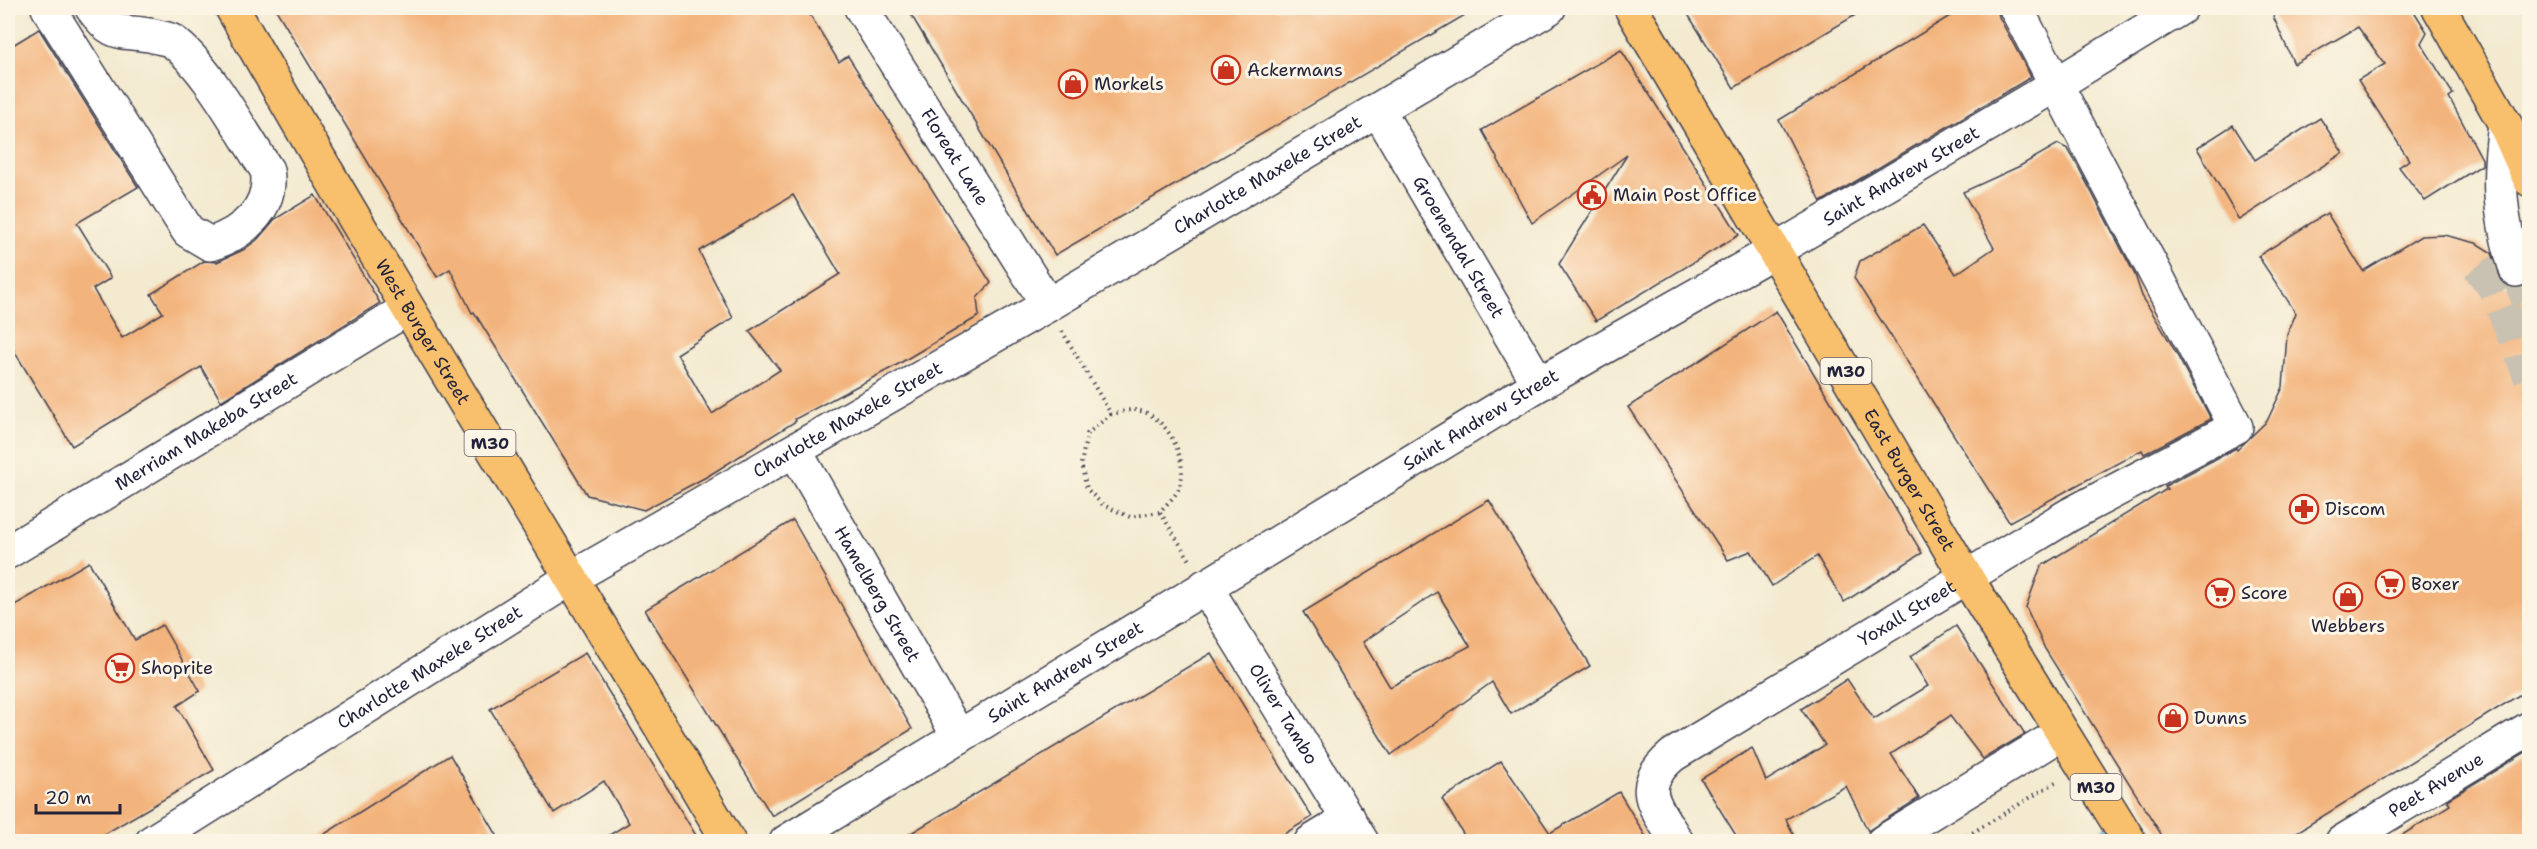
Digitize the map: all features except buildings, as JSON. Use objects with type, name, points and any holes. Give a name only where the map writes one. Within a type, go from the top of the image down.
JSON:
[{"type":"main road","name":"West Burger Street","points":[[232,8],[407,309],[573,577],[729,842]]},
{"type":"main road","name":"East Burger Street","points":[[1631,8],[1776,250],[1965,575],[2062,733]]},
{"type":"main road","points":[[2439,8],[2505,124],[2529,180]]},
{"type":"main road","name":"M30","points":[[2062,733],[2130,842]]},
{"type":"street","points":[[48,8],[188,231],[210,244],[231,238],[253,220],[270,186],[267,170],[200,70],[170,40],[143,34],[119,33],[102,23],[95,12],[67,37]]},
{"type":"street","name":"Floreat Lane","points":[[861,8],[1048,305]]},
{"type":"street","name":"Charlotte Maxeke Street","points":[[152,842],[573,577],[1048,305],[1549,8]]},
{"type":"street","points":[[2016,8],[2058,84]]},
{"type":"street","name":"Saint Andrew Street","points":[[786,842],[1539,384],[1776,250],[2058,84],[2181,8]]},
{"type":"street","name":"Yoxall Street","points":[[1677,842],[1653,801],[1650,784],[1656,769],[1673,755],[1965,575],[2089,503],[2236,427],[2058,84]]},
{"type":"street","name":"Groenendal Street","points":[[1378,110],[1539,384]]},
{"type":"street","points":[[2505,124],[2499,165],[2499,196],[2505,232],[2517,270]]},
{"type":"street","name":"Merriam Makeba Street","points":[[8,552],[407,309]]},
{"type":"street","name":"Hamelberg Street","points":[[795,451],[959,737]]},
{"type":"street","name":"Oliver Tambo","points":[[1205,586],[1355,830]]},
{"type":"street","name":"Peet Avenue","points":[[2342,842],[2529,728]]},
{"type":"street","points":[[1883,842],[2062,733]]},
{"type":"street","points":[[1311,842],[1355,830]]},
{"type":"path","points":[[1048,305],[1111,414]]},
{"type":"path","points":[[1136,410],[1158,421],[1176,443],[1182,466],[1179,490],[1160,512],[1130,517],[1103,505],[1087,489],[1081,464],[1087,434],[1111,414],[1136,410]]},
{"type":"path","points":[[1160,512],[1205,586]]},
{"type":"path","points":[[1957,842],[2083,766]]},
{"type":"tunnel","points":[[2478,266],[2495,289],[2530,377]]},
{"type":"tunnel","points":[[2516,270],[2530,305]]},
{"type":"place","name":"Ackermans","points":[[1226,70]]},
{"type":"place","name":"Morkels","points":[[1073,84]]},
{"type":"place","name":"Main Post Office","points":[[1592,195]]},
{"type":"place","name":"Discom","points":[[2304,509]]},
{"type":"place","name":"Boxer","points":[[2390,584]]},
{"type":"place","name":"Score","points":[[2220,593]]},
{"type":"place","name":"Webbers","points":[[2348,597]]},
{"type":"place","name":"Shoprite","points":[[120,668]]},
{"type":"place","name":"Dunns","points":[[2173,718]]}]
